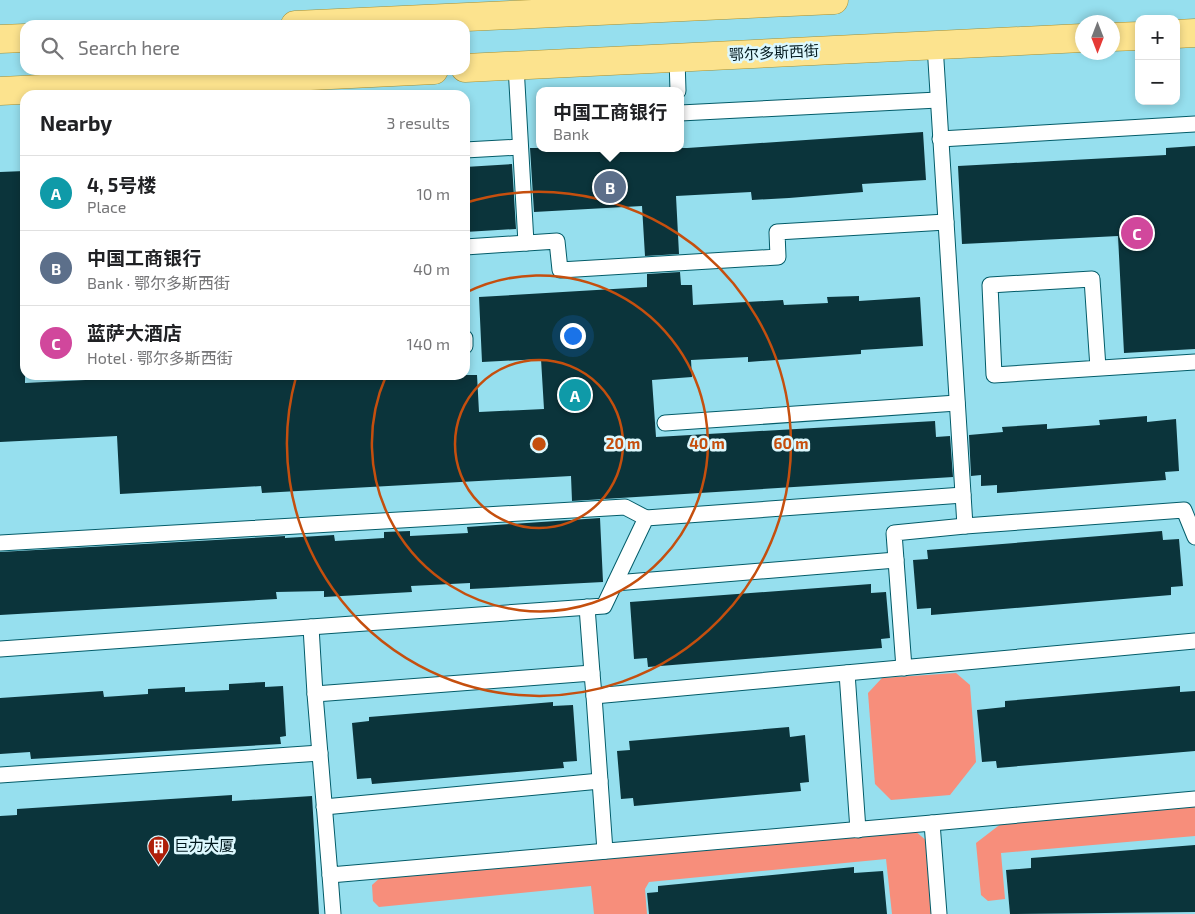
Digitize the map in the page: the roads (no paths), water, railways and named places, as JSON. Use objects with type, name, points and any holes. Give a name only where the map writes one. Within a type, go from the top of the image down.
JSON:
[{"type":"main road","points":[[362,20],[537,7],[834,0]]},
{"type":"main road","points":[[1180,34],[1195,33]]},
{"type":"main road","points":[[1120,37],[1135,36]]},
{"type":"main road","points":[[0,39],[20,38]]},
{"type":"main road","name":"鄂尔多斯西街","points":[[470,68],[1075,38]]},
{"type":"main road","points":[[96,90],[349,75]]},
{"type":"main road","points":[[0,91],[20,91]]},
{"type":"lane","points":[[935,46],[965,526]]},
{"type":"lane","points":[[677,58],[678,87]]},
{"type":"lane","points":[[516,66],[526,243]]},
{"type":"lane","points":[[684,113],[938,100]]},
{"type":"lane","points":[[940,139],[1195,124]]},
{"type":"lane","points":[[470,150],[520,147]]},
{"type":"lane","points":[[470,247],[557,242],[560,270],[778,257],[777,232],[946,222]]},
{"type":"lane","points":[[1098,368],[1092,279],[990,285],[994,375],[1195,362]]},
{"type":"lane","points":[[665,422],[957,403]]},
{"type":"lane","points":[[0,543],[625,506],[646,518],[964,495]]},
{"type":"lane","points":[[904,668],[894,533],[1190,507],[1195,537]]},
{"type":"lane","points":[[0,649],[604,606],[646,518]]},
{"type":"lane","points":[[615,583],[896,560]]},
{"type":"lane","points":[[587,607],[605,852]]},
{"type":"lane","points":[[310,627],[333,914]]},
{"type":"lane","points":[[594,696],[1195,641]]},
{"type":"lane","points":[[315,694],[592,673]]},
{"type":"lane","points":[[847,673],[858,830]]},
{"type":"lane","points":[[0,775],[320,753]]},
{"type":"lane","points":[[324,807],[600,781]]},
{"type":"lane","points":[[330,875],[932,824],[1195,799]]},
{"type":"lane","points":[[932,824],[939,914]]},
{"type":"place","name":"中国工商银行","points":[[610,187]]},
{"type":"place","name":"蓝萨大酒店","points":[[1137,233]]},
{"type":"place","name":"4, 5号楼","points":[[575,395]]},
{"type":"place","name":"巨力大厦","points":[[158,865]]}]
